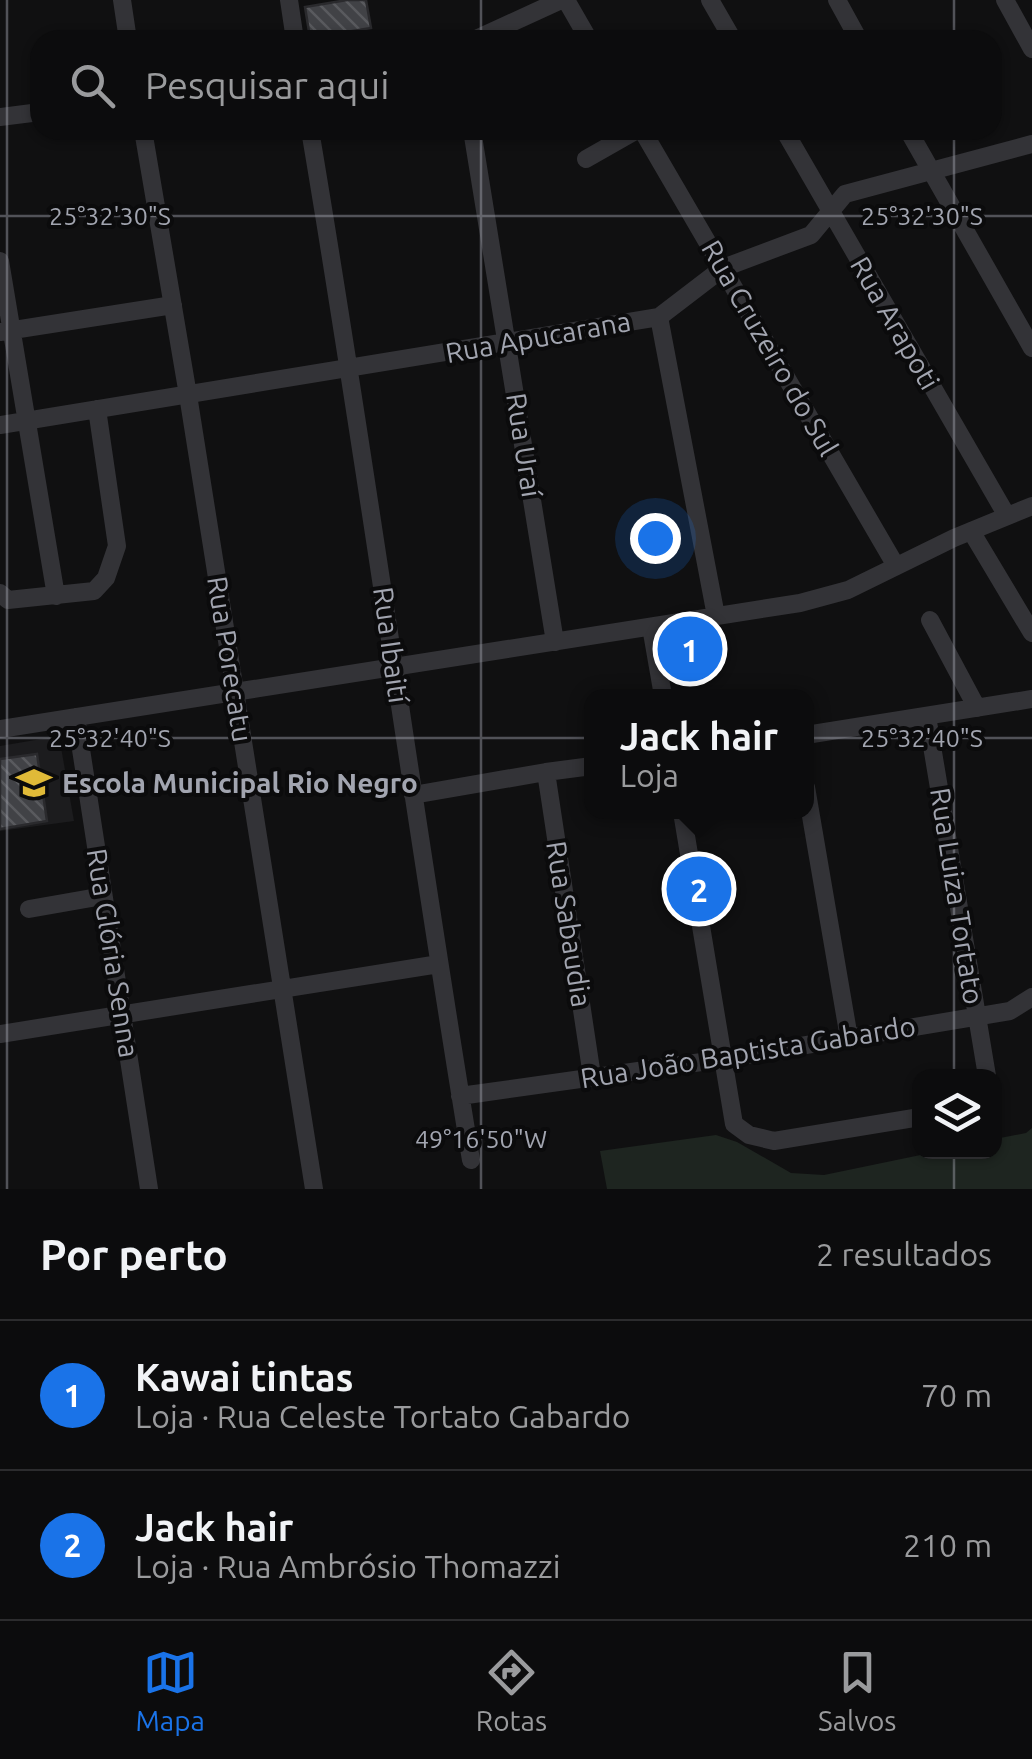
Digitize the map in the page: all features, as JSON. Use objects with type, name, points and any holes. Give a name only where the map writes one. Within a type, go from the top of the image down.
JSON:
[{"type":"street","points":[[122,0],[126,30]]},
{"type":"street","points":[[289,0],[294,30]]},
{"type":"street","points":[[496,30],[563,0],[583,30]]},
{"type":"street","points":[[710,0],[727,30]]},
{"type":"street","points":[[837,0],[854,30]]},
{"type":"street","points":[[1005,0],[1032,49]]},
{"type":"street","points":[[0,117],[30,113]]},
{"type":"street","name":"Rua Porecatu","points":[[145,140],[314,1189]]},
{"type":"street","name":"Rua Ibaití","points":[[312,140],[470,1160]]},
{"type":"street","name":"Rua Uraí","points":[[474,140],[555,642]]},
{"type":"street","points":[[586,159],[621,140]]},
{"type":"street","name":"Rua Cruzeiro do Sul","points":[[646,140],[896,566]]},
{"type":"street","name":"Rua Arapoti","points":[[790,140],[1006,516]]},
{"type":"street","points":[[913,140],[1032,348]]},
{"type":"street","name":"Rua Apucarana","points":[[0,425],[658,317],[723,268],[811,235],[845,194],[1032,144]]},
{"type":"street","points":[[0,261],[6,331],[56,596]]},
{"type":"street","points":[[6,331],[172,304]]},
{"type":"street","points":[[658,317],[716,616]]},
{"type":"street","points":[[0,593],[8,600],[94,591],[106,578],[117,546],[96,410]]},
{"type":"street","points":[[0,729],[800,603],[848,590],[970,531],[1032,506]]},
{"type":"street","points":[[970,531],[1032,633]]},
{"type":"street","points":[[930,620],[977,708]]},
{"type":"street","points":[[651,626],[662,689]]},
{"type":"street","points":[[814,734],[1032,699]]},
{"type":"street","name":"Rua Luiza Tortato","points":[[928,716],[985,1069]]},
{"type":"street","name":"Rua Glória Senna","points":[[76,717],[150,1189]]},
{"type":"street","points":[[413,795],[584,767]]},
{"type":"street","name":"Rua Sabaudia","points":[[546,772],[592,1076]]},
{"type":"street","points":[[683,819],[734,1124],[749,1135],[774,1141],[912,1117]]},
{"type":"street","points":[[811,819],[849,1038]]},
{"type":"street","points":[[30,909],[103,896]]},
{"type":"street","points":[[0,1034],[439,964]]},
{"type":"street","name":"Rua João Baptista Gabardo","points":[[460,1096],[723,1060],[1010,1011],[1032,996]]},
{"type":"shaded area","name":"Escola Municipal Rio Negro","points":[[59,736],[74,821],[0,831],[0,746]]},
{"type":"shaded area","points":[[1032,1128],[1032,1189],[607,1189],[600,1151],[716,1135],[737,1142],[791,1173],[824,1175],[912,1157],[1002,1159],[1002,1138]]},
{"type":"building","points":[[366,0],[371,28],[309,30],[305,7]]},
{"type":"building","points":[[37,754],[47,821],[0,829],[0,759]]},
{"type":"place","name":"Kawai tintas","points":[[690,649]]},
{"type":"place","name":"Escola Municipal Rio Negro","points":[[34,783]]},
{"type":"place","name":"Jack hair","points":[[699,889]]}]
